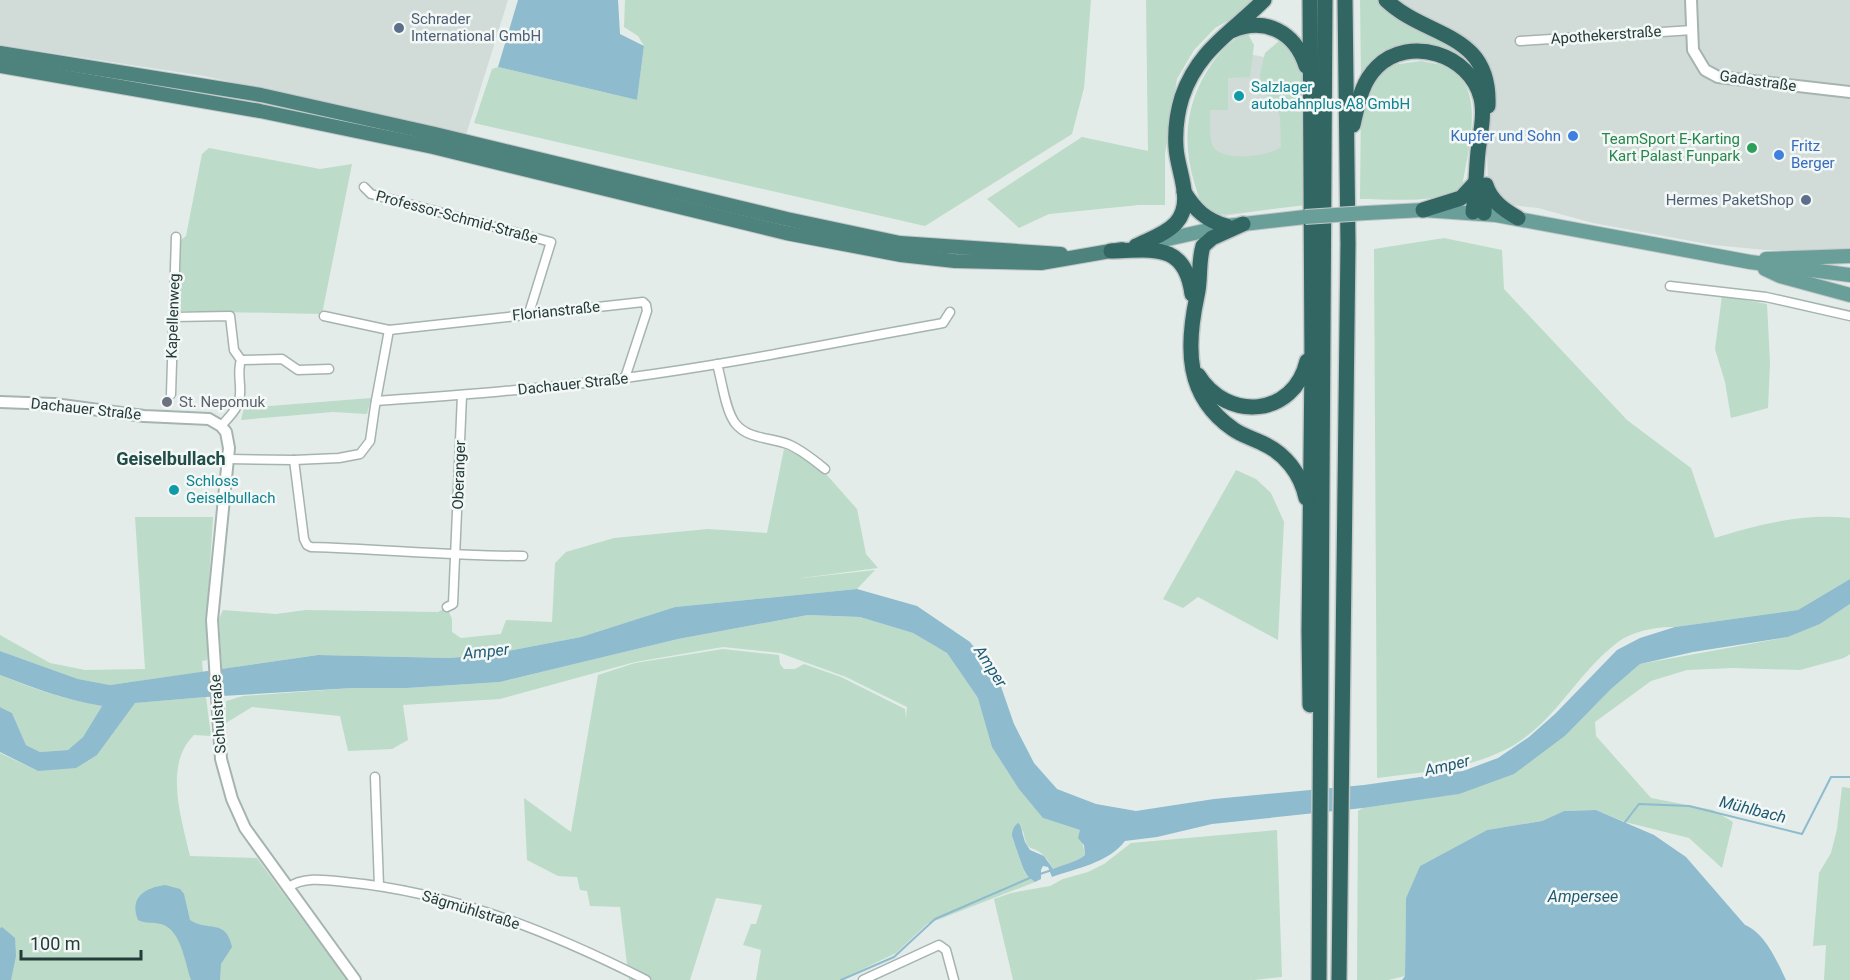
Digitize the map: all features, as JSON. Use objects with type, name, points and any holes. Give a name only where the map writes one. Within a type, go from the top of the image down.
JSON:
[{"type":"highway","points":[[0,66],[260,111],[433,147],[786,232],[901,255],[1006,264],[1041,263],[1136,246],[1176,223],[1184,209],[1184,192],[1175,145],[1179,109],[1195,69],[1208,51],[1264,0]]},
{"type":"highway","points":[[1310,0],[1309,632],[1319,836],[1318,980]]},
{"type":"highway","points":[[1316,774],[1325,0]]},
{"type":"highway","points":[[1339,980],[1348,143],[1345,0]]},
{"type":"highway","points":[[1386,0],[1404,15],[1454,38],[1466,47],[1480,64],[1488,87],[1479,213]]},
{"type":"highway","points":[[1226,33],[1238,28],[1257,25],[1278,30],[1291,39],[1302,54],[1310,81]]},
{"type":"highway","points":[[1348,143],[1362,89],[1381,63],[1398,54],[1409,52],[1431,52],[1443,55],[1471,77],[1481,98],[1481,181],[1491,196],[1505,210],[1518,218]]},
{"type":"highway","points":[[0,53],[261,95],[435,134],[787,219],[900,243],[1081,256]]},
{"type":"highway","points":[[1423,210],[1461,198],[1481,181]]},
{"type":"highway","points":[[1184,192],[1202,215],[1214,223],[1226,226]]},
{"type":"highway","points":[[1243,224],[1212,238],[1203,246],[1195,293],[1192,373],[1196,386],[1210,409],[1235,431],[1264,444],[1289,462],[1305,492],[1310,519]]},
{"type":"highway","points":[[1111,251],[1156,251],[1175,257],[1187,272],[1195,293]]},
{"type":"highway","points":[[1192,358],[1199,376],[1216,395],[1247,408],[1261,407],[1274,403],[1284,396],[1300,379],[1305,369],[1311,337]]},
{"type":"main road","points":[[1136,246],[1226,226],[1305,217],[1423,210],[1518,218],[1750,262],[1850,275]]},
{"type":"main road","points":[[1750,262],[1773,257],[1850,256]]},
{"type":"main road","points":[[1750,262],[1780,276],[1850,295]]},
{"type":"street","name":"Gadastraße","points":[[1690,0],[1693,50],[1698,61],[1706,70],[1718,77],[1850,92]]},
{"type":"street","name":"Apothekerstraße","points":[[1520,40],[1693,30]]},
{"type":"street","name":"Professor-Schmid-Straße","points":[[364,187],[371,194],[551,242],[529,313]]},
{"type":"street","name":"Kapellenweg","points":[[171,394],[176,237]]},
{"type":"street","points":[[1670,286],[1766,297],[1850,316]]},
{"type":"street","name":"Florianstraße","points":[[324,316],[389,330],[643,302],[646,305],[646,311],[625,378]]},
{"type":"street","name":"Dachauer Straße","points":[[376,401],[462,395],[625,378],[717,364],[943,323],[950,312]]},
{"type":"street","points":[[172,316],[230,316],[234,350],[241,360]]},
{"type":"street","points":[[228,459],[294,460],[339,458],[360,454],[370,441],[389,330]]},
{"type":"street","points":[[241,360],[282,359],[298,370],[329,369]]},
{"type":"street","points":[[221,426],[236,409],[239,401],[238,368],[241,360]]},
{"type":"street","points":[[717,364],[730,413],[735,423],[747,434],[788,444],[825,469]]},
{"type":"street","name":"Oberanger","points":[[447,607],[453,604],[462,395]]},
{"type":"street","name":"Dachauer Straße","points":[[0,402],[54,404],[144,416],[209,418],[221,426]]},
{"type":"street","name":"Schulstraße","points":[[221,426],[228,439],[228,459],[213,588],[212,620],[221,759],[245,828],[355,980]]},
{"type":"street","points":[[294,460],[307,545],[311,547],[465,556],[523,556]]},
{"type":"street","points":[[375,777],[379,886]]},
{"type":"street","name":"Sägmühlstraße","points":[[288,888],[293,883],[330,881],[379,886],[437,897],[502,916],[646,980]]},
{"type":"street","points":[[862,980],[939,945],[946,950],[954,980]]},
{"type":"shaded area","points":[[0,0],[508,0],[466,135],[204,76],[0,45]]},
{"type":"shaded area","points":[[1390,0],[1850,0],[1850,250],[1766,250],[1713,245],[1593,223],[1538,208],[1503,204],[1488,185],[1490,83]]},
{"type":"shaded area","points":[[1230,50],[1288,62],[1292,206],[1224,216],[1202,90]]},
{"type":"green space","points":[[625,0],[1091,0],[1084,88],[1072,134],[925,226],[474,123],[492,69],[498,67],[637,100],[644,46],[638,36],[624,27]]},
{"type":"green space","points":[[1146,0],[1258,0],[1249,9],[1215,28],[1194,50],[1177,79],[1165,154],[1165,205],[1139,205],[1049,214],[1019,228],[987,199],[1082,137],[1148,151]]},
{"type":"green space","points":[[1360,0],[1377,0],[1396,17],[1465,52],[1482,83],[1434,47],[1361,76]]},
{"type":"green space","points":[[1248,34],[1254,45],[1250,77],[1228,78],[1228,110],[1210,110],[1212,144],[1216,150],[1233,156],[1266,153],[1281,147],[1280,117],[1275,105],[1264,92],[1260,75],[1265,53],[1279,41],[1287,46],[1302,69],[1306,205],[1219,215],[1205,208],[1200,200],[1188,153],[1189,121],[1197,91],[1213,62],[1232,41]]},
{"type":"green space","points":[[1421,61],[1442,65],[1453,70],[1463,81],[1469,94],[1472,125],[1462,189],[1451,194],[1426,199],[1360,199],[1361,103],[1378,74],[1392,65]]},
{"type":"green space","points":[[209,148],[320,169],[352,164],[322,314],[176,311],[178,242],[186,236],[202,154]]},
{"type":"green space","points":[[1444,238],[1502,250],[1504,289],[1627,420],[1691,468],[1715,538],[1748,528],[1798,518],[1850,518],[1850,579],[1798,610],[1653,628],[1630,635],[1604,654],[1556,709],[1514,745],[1465,764],[1377,778],[1374,249]]},
{"type":"green space","points":[[1722,296],[1767,304],[1770,363],[1768,408],[1731,418],[1725,382],[1715,349]]},
{"type":"green space","points":[[371,398],[367,414],[333,412],[241,420],[244,408]]},
{"type":"green space","points":[[784,449],[801,455],[818,465],[857,509],[866,554],[878,568],[794,579],[875,570],[857,589],[675,607],[581,637],[493,654],[450,658],[318,655],[222,669],[219,619],[223,610],[276,614],[306,610],[438,612],[447,607],[452,619],[452,632],[461,638],[501,634],[506,620],[552,622],[555,563],[566,552],[614,538],[708,529],[767,533]]},
{"type":"green space","points":[[1236,470],[1256,479],[1271,493],[1284,522],[1278,640],[1198,597],[1183,608],[1163,599]]},
{"type":"green space","points":[[135,517],[213,517],[207,614],[207,660],[202,661],[203,672],[110,685],[78,679],[0,651],[0,635],[50,663],[85,670],[145,669]]},
{"type":"green space","points":[[1850,604],[1850,654],[1844,658],[1800,670],[1732,668],[1687,670],[1651,681],[1595,722],[1596,736],[1651,798],[1713,810],[1733,822],[1722,868],[1689,838],[1625,822],[1596,810],[1564,811],[1542,821],[1487,830],[1420,866],[1406,898],[1405,976],[1388,980],[1357,980],[1358,811],[1363,808],[1457,794],[1566,735],[1609,691],[1640,664],[1788,637],[1820,624]]},
{"type":"green space","points":[[808,615],[860,617],[913,633],[947,653],[978,698],[1043,818],[1080,830],[1085,855],[1053,869],[1040,852],[1027,844],[1023,831],[1012,837],[1025,873],[1035,882],[927,924],[896,953],[840,980],[756,980],[761,950],[743,945],[751,924],[756,924],[762,905],[716,898],[690,980],[629,980],[620,907],[590,906],[587,891],[580,890],[577,877],[558,876],[527,860],[524,798],[571,832],[598,675],[635,663],[723,649],[779,655],[780,664],[784,669],[795,669],[804,664],[841,677],[905,709],[906,718],[907,707],[846,677],[780,653],[723,647],[635,662],[500,699],[403,705],[408,740],[392,749],[348,751],[340,716],[252,707],[226,723],[226,701],[243,696],[353,688],[407,688],[500,682],[678,639]]},
{"type":"green space","points":[[0,675],[51,694],[102,706],[83,737],[68,750],[40,752],[26,745],[12,713],[0,707]]},
{"type":"green space","points":[[206,697],[211,736],[194,735],[185,747],[179,762],[177,777],[177,793],[190,856],[257,858],[347,980],[0,980],[0,753],[38,771],[97,755],[134,703]]},
{"type":"green space","points":[[1842,787],[1850,788],[1850,980],[1824,980],[1826,945],[1813,946],[1819,873],[1831,853],[1837,829]]},
{"type":"green space","points":[[1277,830],[1282,977],[1254,980],[1013,980],[994,899],[1011,893],[1050,886],[1063,879],[1088,872],[1104,864],[1131,843]]},
{"type":"water","points":[[518,0],[618,0],[620,34],[644,46],[637,100],[498,67]]},
{"type":"water","points":[[1850,579],[1850,604],[1820,624],[1788,637],[1693,652],[1640,664],[1610,690],[1566,735],[1514,774],[1459,794],[1363,808],[1212,824],[1157,837],[1125,841],[1101,860],[1052,877],[1048,867],[1043,866],[1041,879],[1035,882],[1026,873],[1018,854],[1012,836],[1015,825],[1018,823],[1020,825],[1030,850],[1044,856],[1053,869],[1085,855],[1084,845],[1078,838],[1080,830],[1043,818],[1019,789],[992,747],[978,698],[947,653],[913,633],[860,617],[808,615],[678,639],[500,682],[407,688],[353,688],[135,703],[97,755],[76,768],[38,771],[0,752],[0,707],[12,713],[26,745],[40,752],[68,750],[83,737],[102,706],[63,697],[0,675],[0,651],[78,679],[110,685],[318,655],[450,658],[493,654],[581,637],[675,607],[857,589],[917,606],[970,642],[998,678],[1014,724],[1034,763],[1057,789],[1096,804],[1136,811],[1214,799],[1364,785],[1463,771],[1498,758],[1529,737],[1555,714],[1617,650],[1640,638],[1675,627],[1798,610]]},
{"type":"water","name":"Ampersee","points":[[1596,810],[1654,835],[1686,857],[1745,925],[1759,934],[1786,980],[1402,980],[1405,976],[1406,898],[1420,866],[1487,830],[1542,821],[1564,811]]},
{"type":"water","points":[[165,885],[180,889],[184,894],[190,920],[221,929],[229,938],[232,947],[221,964],[220,980],[191,980],[178,939],[173,932],[161,924],[138,920],[137,900],[145,891]]},
{"type":"water","points":[[2,927],[15,938],[16,956],[11,980],[0,980],[0,928]]},
{"type":"waterway","name":"Mühlbach","points":[[1625,822],[1639,804],[1689,806],[1802,834],[1831,777],[1850,777]]},
{"type":"waterway","points":[[1040,874],[1052,870]]},
{"type":"waterway","points":[[841,980],[894,957],[935,919],[1032,877]]},
{"type":"place","name":"Schrader International GmbH","points":[[399,28]]},
{"type":"place","name":"Salzlager autobahnplus A8 GmbH","points":[[1239,96]]},
{"type":"place","name":"Kupfer und Sohn","points":[[1573,136]]},
{"type":"place","name":"TeamSport E-Karting Kart Palast Funpark","points":[[1752,148]]},
{"type":"place","name":"Fritz Berger","points":[[1779,155]]},
{"type":"place","name":"Hermes PaketShop","points":[[1806,200]]},
{"type":"place","name":"St. Nepomuk","points":[[167,402]]},
{"type":"place","name":"Schloss Geiselbullach","points":[[174,490]]},
{"type":"district","name":"Geiselbullach","points":[[171,459]]},
{"type":"water label","name":"Amper","points":[[486,651]]},
{"type":"water label","name":"Amper","points":[[991,666]]},
{"type":"water label","name":"Amper","points":[[1447,765]]}]
